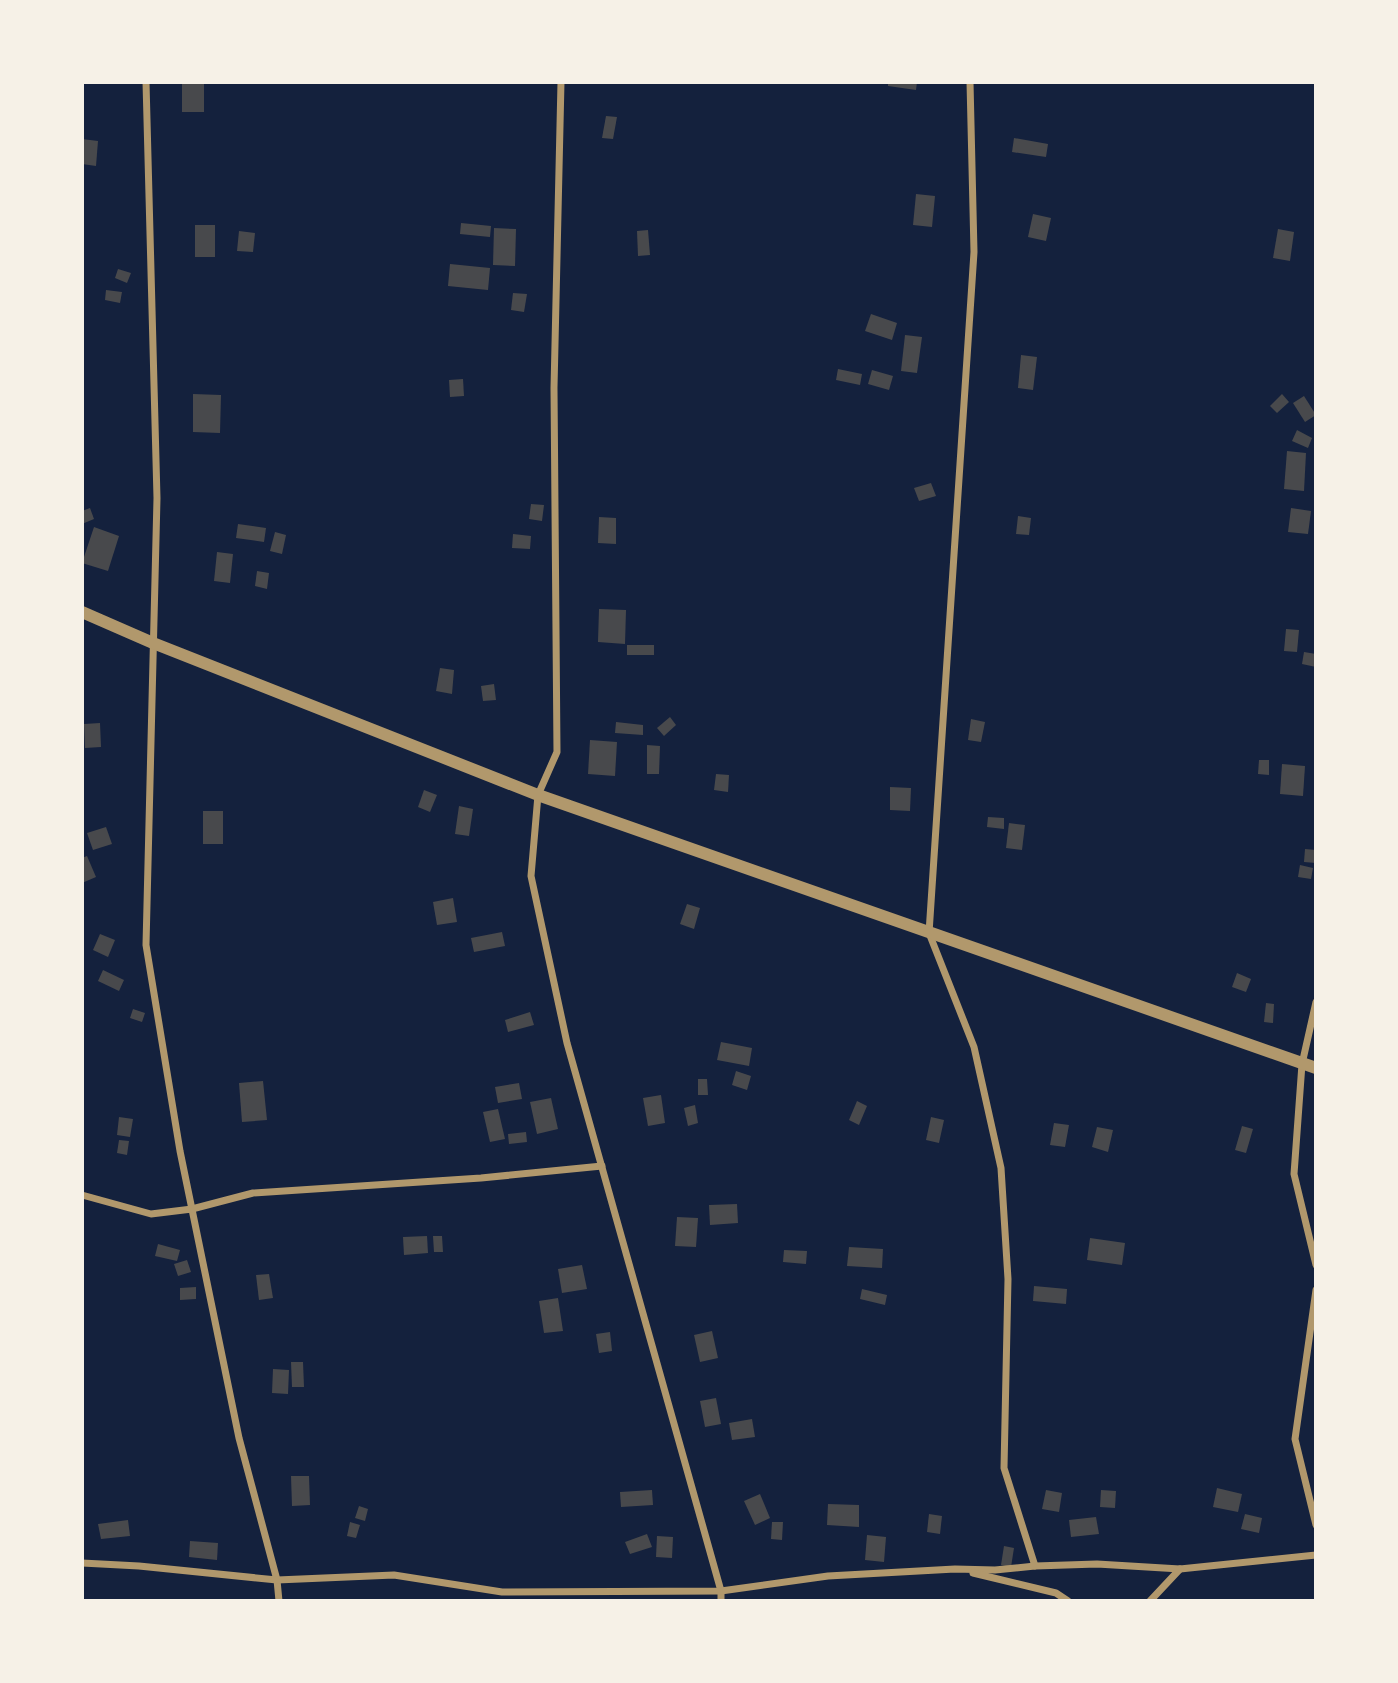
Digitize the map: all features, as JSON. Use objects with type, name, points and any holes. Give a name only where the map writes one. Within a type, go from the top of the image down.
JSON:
[{"type":"street","points":[[146,82],[157,498],[146,945],[180,1151],[239,1438],[277,1580],[279,1601]]},
{"type":"street","points":[[561,82],[554,388],[557,752],[538,795],[531,876],[567,1043],[721,1591],[721,1601]]},
{"type":"street","points":[[970,82],[974,252],[929,933],[974,1047],[1001,1168],[1009,1279],[1004,1468],[1035,1566]]},
{"type":"street","points":[[82,612],[153,643],[538,795],[1316,1069]]},
{"type":"street","points":[[1316,1002],[1302,1064],[1294,1174],[1316,1265]]},
{"type":"street","points":[[82,1195],[151,1214],[192,1209],[253,1193],[481,1178],[602,1166]]},
{"type":"street","points":[[1316,1290],[1295,1439],[1316,1525]]},
{"type":"street","points":[[82,1563],[277,1580],[394,1575],[502,1592],[721,1591],[828,1576],[1097,1564],[1180,1569],[1316,1555]]},
{"type":"street","points":[[955,1569],[1056,1593],[1068,1601]]},
{"type":"street","points":[[1150,1601],[1180,1569]]},
{"type":"building","points":[[182,82],[204,82],[204,112],[182,112]]},
{"type":"building","points":[[888,82],[917,82],[916,90],[888,86]]},
{"type":"building","points":[[606,116],[617,117],[613,139],[602,138]]},
{"type":"building","points":[[1014,138],[1048,144],[1046,157],[1012,152]]},
{"type":"building","points":[[82,139],[98,141],[96,166],[82,164]]},
{"type":"building","points":[[916,194],[935,196],[932,227],[913,225]]},
{"type":"building","points":[[1033,214],[1051,218],[1046,241],[1028,237]]},
{"type":"building","points":[[461,223],[491,226],[490,237],[460,234]]},
{"type":"building","points":[[195,225],[215,225],[215,257],[195,257]]},
{"type":"building","points":[[494,228],[516,229],[515,266],[493,265]]},
{"type":"building","points":[[1278,229],[1294,232],[1290,261],[1273,258]]},
{"type":"building","points":[[648,230],[650,255],[638,256],[637,231]]},
{"type":"building","points":[[239,231],[255,233],[253,252],[237,251]]},
{"type":"building","points":[[450,264],[490,268],[488,290],[448,286]]},
{"type":"building","points":[[118,269],[131,273],[127,283],[115,278]]},
{"type":"building","points":[[106,290],[122,292],[120,303],[105,300]]},
{"type":"building","points":[[513,293],[527,294],[524,312],[511,310]]},
{"type":"building","points":[[871,314],[897,323],[892,340],[865,331]]},
{"type":"building","points":[[905,335],[922,337],[917,373],[901,371]]},
{"type":"building","points":[[1021,355],[1037,357],[1033,390],[1018,388]]},
{"type":"building","points":[[838,369],[862,374],[860,385],[836,380]]},
{"type":"building","points":[[872,370],[893,376],[889,390],[868,384]]},
{"type":"building","points":[[463,379],[464,396],[450,397],[449,380]]},
{"type":"building","points":[[193,394],[221,395],[220,433],[193,432]]},
{"type":"building","points":[[1282,394],[1289,402],[1277,413],[1270,406]]},
{"type":"building","points":[[1304,396],[1316,415],[1305,422],[1293,403]]},
{"type":"building","points":[[1297,430],[1312,438],[1308,448],[1292,441]]},
{"type":"building","points":[[1287,451],[1306,453],[1304,491],[1284,489]]},
{"type":"building","points":[[931,483],[936,496],[919,501],[914,488]]},
{"type":"building","points":[[531,504],[544,505],[542,521],[529,519]]},
{"type":"building","points":[[90,508],[94,519],[82,524],[82,511]]},
{"type":"building","points":[[1291,508],[1311,511],[1308,534],[1288,532]]},
{"type":"building","points":[[1018,516],[1031,518],[1029,535],[1016,534]]},
{"type":"building","points":[[599,517],[616,518],[616,544],[598,543]]},
{"type":"building","points":[[238,524],[266,528],[264,542],[236,538]]},
{"type":"building","points":[[94,527],[119,536],[108,571],[82,563]]},
{"type":"building","points":[[275,532],[286,535],[282,554],[270,551]]},
{"type":"building","points":[[513,534],[531,536],[530,549],[512,548]]},
{"type":"building","points":[[217,552],[233,554],[230,583],[214,581]]},
{"type":"building","points":[[257,571],[269,573],[267,589],[255,586]]},
{"type":"building","points":[[599,609],[626,610],[625,644],[598,642]]},
{"type":"building","points":[[1286,629],[1299,630],[1297,652],[1284,651]]},
{"type":"building","points":[[627,645],[654,645],[654,655],[627,655]]},
{"type":"building","points":[[1304,652],[1316,654],[1316,667],[1302,664]]},
{"type":"building","points":[[440,668],[454,670],[452,694],[436,691]]},
{"type":"building","points":[[494,684],[496,700],[483,701],[481,686]]},
{"type":"building","points":[[670,717],[676,725],[664,736],[657,728]]},
{"type":"building","points":[[971,719],[985,722],[981,742],[968,740]]},
{"type":"building","points":[[616,722],[643,725],[643,735],[615,733]]},
{"type":"building","points":[[100,723],[101,747],[85,748],[84,724]]},
{"type":"building","points":[[590,740],[617,742],[615,776],[588,774]]},
{"type":"building","points":[[647,745],[660,746],[659,774],[647,774]]},
{"type":"building","points":[[1259,760],[1269,760],[1269,775],[1258,774]]},
{"type":"building","points":[[1282,764],[1305,766],[1303,796],[1280,794]]},
{"type":"building","points":[[716,774],[729,775],[728,792],[714,790]]},
{"type":"building","points":[[890,787],[911,788],[910,811],[890,810]]},
{"type":"building","points":[[424,790],[437,795],[430,812],[418,807]]},
{"type":"building","points":[[459,806],[473,809],[469,836],[455,834]]},
{"type":"building","points":[[203,811],[223,811],[223,844],[203,844]]},
{"type":"building","points":[[988,817],[1004,818],[1004,829],[987,827]]},
{"type":"building","points":[[1009,823],[1025,825],[1022,850],[1006,848]]},
{"type":"building","points":[[106,827],[112,844],[93,850],[87,833]]},
{"type":"building","points":[[1305,849],[1316,850],[1316,863],[1304,862]]},
{"type":"building","points":[[87,856],[96,877],[82,883],[82,858]]},
{"type":"building","points":[[1300,865],[1313,868],[1311,879],[1298,877]]},
{"type":"building","points":[[453,898],[457,922],[437,925],[433,902]]},
{"type":"building","points":[[687,904],[700,908],[694,929],[680,924]]},
{"type":"building","points":[[502,932],[505,946],[474,952],[471,938]]},
{"type":"building","points":[[100,934],[115,940],[108,957],[93,950]]},
{"type":"building","points":[[103,970],[124,980],[119,991],[98,981]]},
{"type":"building","points":[[1237,973],[1251,979],[1246,992],[1232,987]]},
{"type":"building","points":[[1266,1003],[1274,1004],[1273,1023],[1264,1022]]},
{"type":"building","points":[[133,1009],[145,1013],[142,1022],[130,1018]]},
{"type":"building","points":[[530,1012],[534,1025],[508,1032],[505,1020]]},
{"type":"building","points":[[721,1042],[752,1048],[749,1066],[717,1060]]},
{"type":"building","points":[[736,1071],[751,1076],[747,1090],[732,1085]]},
{"type":"building","points":[[698,1079],[707,1079],[708,1095],[698,1095]]},
{"type":"building","points":[[263,1081],[267,1120],[242,1122],[239,1083]]},
{"type":"building","points":[[519,1083],[522,1099],[498,1103],[495,1087]]},
{"type":"building","points":[[661,1095],[665,1123],[648,1126],[643,1098]]},
{"type":"building","points":[[551,1098],[558,1129],[537,1134],[530,1102]]},
{"type":"building","points":[[857,1101],[867,1106],[859,1125],[849,1120]]},
{"type":"building","points":[[695,1105],[698,1123],[688,1126],[684,1108]]},
{"type":"building","points":[[498,1109],[505,1139],[490,1142],[483,1112]]},
{"type":"building","points":[[119,1117],[133,1119],[130,1137],[117,1135]]},
{"type":"building","points":[[931,1117],[944,1120],[939,1143],[926,1140]]},
{"type":"building","points":[[1054,1123],[1069,1125],[1065,1147],[1050,1145]]},
{"type":"building","points":[[1242,1126],[1253,1129],[1246,1153],[1235,1150]]},
{"type":"building","points":[[1097,1127],[1113,1130],[1108,1152],[1092,1147]]},
{"type":"building","points":[[526,1132],[527,1142],[509,1144],[508,1134]]},
{"type":"building","points":[[119,1140],[129,1141],[127,1155],[117,1153]]},
{"type":"building","points":[[737,1204],[738,1223],[710,1225],[709,1205]]},
{"type":"building","points":[[677,1217],[698,1218],[696,1247],[675,1246]]},
{"type":"building","points":[[427,1236],[428,1253],[404,1255],[403,1237]]},
{"type":"building","points":[[433,1236],[442,1236],[443,1252],[434,1252]]},
{"type":"building","points":[[1090,1238],[1125,1243],[1122,1265],[1087,1260]]},
{"type":"building","points":[[158,1244],[180,1250],[177,1261],[155,1256]]},
{"type":"building","points":[[849,1247],[883,1249],[882,1268],[847,1266]]},
{"type":"building","points":[[784,1250],[807,1251],[806,1264],[783,1262]]},
{"type":"building","points":[[187,1260],[191,1272],[178,1276],[174,1264]]},
{"type":"building","points":[[582,1265],[587,1289],[562,1293],[558,1269]]},
{"type":"building","points":[[269,1274],[273,1298],[259,1300],[256,1275]]},
{"type":"building","points":[[1034,1286],[1067,1289],[1066,1304],[1033,1301]]},
{"type":"building","points":[[196,1287],[196,1299],[180,1300],[180,1288]]},
{"type":"building","points":[[862,1289],[887,1295],[885,1305],[860,1299]]},
{"type":"building","points":[[558,1298],[563,1331],[544,1333],[539,1301]]},
{"type":"building","points":[[712,1331],[718,1358],[700,1362],[694,1335]]},
{"type":"building","points":[[610,1332],[612,1351],[599,1353],[596,1334]]},
{"type":"building","points":[[291,1362],[303,1362],[304,1387],[292,1387]]},
{"type":"building","points":[[273,1369],[289,1370],[288,1394],[272,1393]]},
{"type":"building","points":[[716,1398],[721,1424],[705,1427],[700,1401]]},
{"type":"building","points":[[752,1419],[755,1437],[732,1440],[729,1423]]},
{"type":"building","points":[[291,1476],[309,1476],[310,1505],[292,1506]]},
{"type":"building","points":[[1217,1488],[1242,1494],[1238,1512],[1213,1507]]},
{"type":"building","points":[[652,1490],[653,1505],[621,1507],[620,1492]]},
{"type":"building","points":[[1046,1490],[1062,1493],[1059,1512],[1042,1509]]},
{"type":"building","points":[[1101,1490],[1116,1491],[1115,1508],[1100,1507]]},
{"type":"building","points":[[760,1494],[770,1518],[755,1525],[744,1501]]},
{"type":"building","points":[[828,1504],[859,1505],[859,1527],[827,1525]]},
{"type":"building","points":[[359,1506],[368,1509],[365,1521],[355,1518]]},
{"type":"building","points":[[929,1514],[942,1516],[940,1534],[927,1532]]},
{"type":"building","points":[[1245,1514],[1262,1518],[1259,1533],[1241,1529]]},
{"type":"building","points":[[1096,1517],[1099,1534],[1071,1537],[1069,1520]]},
{"type":"building","points":[[128,1520],[130,1536],[101,1539],[98,1524]]},
{"type":"building","points":[[350,1522],[360,1525],[356,1538],[347,1536]]},
{"type":"building","points":[[772,1522],[783,1522],[782,1540],[771,1539]]},
{"type":"building","points":[[647,1534],[652,1547],[630,1554],[625,1542]]},
{"type":"building","points":[[867,1535],[886,1537],[884,1562],[865,1560]]},
{"type":"building","points":[[657,1536],[673,1537],[672,1558],[656,1557]]},
{"type":"building","points":[[190,1541],[218,1543],[217,1560],[189,1557]]},
{"type":"building","points":[[1004,1546],[1014,1548],[1011,1567],[1001,1565]]}]
